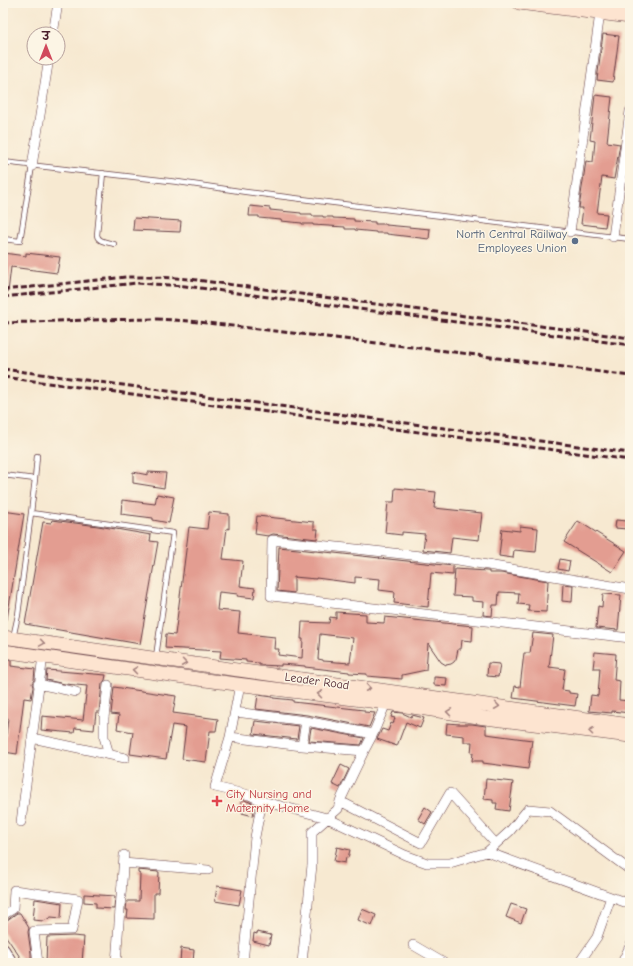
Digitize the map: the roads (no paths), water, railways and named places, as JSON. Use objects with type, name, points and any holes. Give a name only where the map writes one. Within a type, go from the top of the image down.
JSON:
[{"type":"main road","points":[[519,3],[604,8],[630,6]]},
{"type":"main road","points":[[604,8],[630,16]]},
{"type":"main road","name":"Leader Road","points":[[8,638],[630,725]]},
{"type":"main road","name":"Leader Road","points":[[3,651],[386,703],[485,718],[630,736]]},
{"type":"street","points":[[54,26],[58,3]]},
{"type":"street","points":[[570,232],[604,8]]},
{"type":"street","points":[[32,166],[48,66]]},
{"type":"street","points":[[613,237],[630,111]]},
{"type":"street","points":[[630,589],[458,560],[272,540],[270,596],[630,638]]},
{"type":"street","points":[[21,822],[42,656]]},
{"type":"street","points":[[38,684],[76,692]]},
{"type":"street","points":[[240,684],[230,737],[215,787],[249,795],[262,801],[327,818],[405,855],[427,863],[450,863],[487,852],[510,831],[528,809],[550,811],[630,870]]},
{"type":"street","points":[[108,685],[104,718],[104,737],[109,754]]},
{"type":"street","points":[[302,963],[312,865],[312,832],[338,809],[340,801],[373,734],[386,703]]},
{"type":"street","points":[[235,712],[306,721],[373,734]]},
{"type":"street","points":[[302,746],[306,721]]},
{"type":"street","points":[[230,737],[302,746],[364,751]]},
{"type":"street","points":[[32,738],[125,758]]},
{"type":"street","points":[[340,801],[420,843],[450,793],[496,844]]},
{"type":"street","points":[[243,963],[255,837],[262,801]]},
{"type":"street","points":[[487,852],[630,904]]},
{"type":"street","points":[[116,963],[124,859],[208,870]]},
{"type":"street","points":[[3,915],[13,909],[14,890],[78,899],[72,930],[34,931],[38,963]]},
{"type":"street","points":[[579,963],[596,937],[611,897]]},
{"type":"street","points":[[413,945],[444,963]]},
{"type":"street","points":[[622,963],[630,946]]},
{"type":"street","points":[[3,950],[11,963]]},
{"type":"lane","points":[[3,162],[178,182],[304,200],[630,239]]},
{"type":"lane","points":[[3,238],[20,241],[32,166]]},
{"type":"lane","points":[[103,173],[96,235],[100,240],[114,244]]},
{"type":"lane","points":[[8,638],[18,615],[37,456]]},
{"type":"lane","points":[[3,475],[35,479]]},
{"type":"lane","points":[[31,513],[173,533],[156,659]]},
{"type":"railway","points":[[3,290],[126,277],[181,278],[630,338]]},
{"type":"railway","points":[[3,297],[137,283],[185,286],[630,345]]},
{"type":"railway","points":[[3,323],[157,319],[190,321],[454,352],[630,376]]},
{"type":"railway","points":[[3,369],[630,453]]},
{"type":"railway","points":[[3,377],[630,460]]},
{"type":"place","name":"North Central Railway Employees Union","points":[[575,241]]},
{"type":"place","name":"City Nursing and Maternity Home","points":[[217,801]]}]
